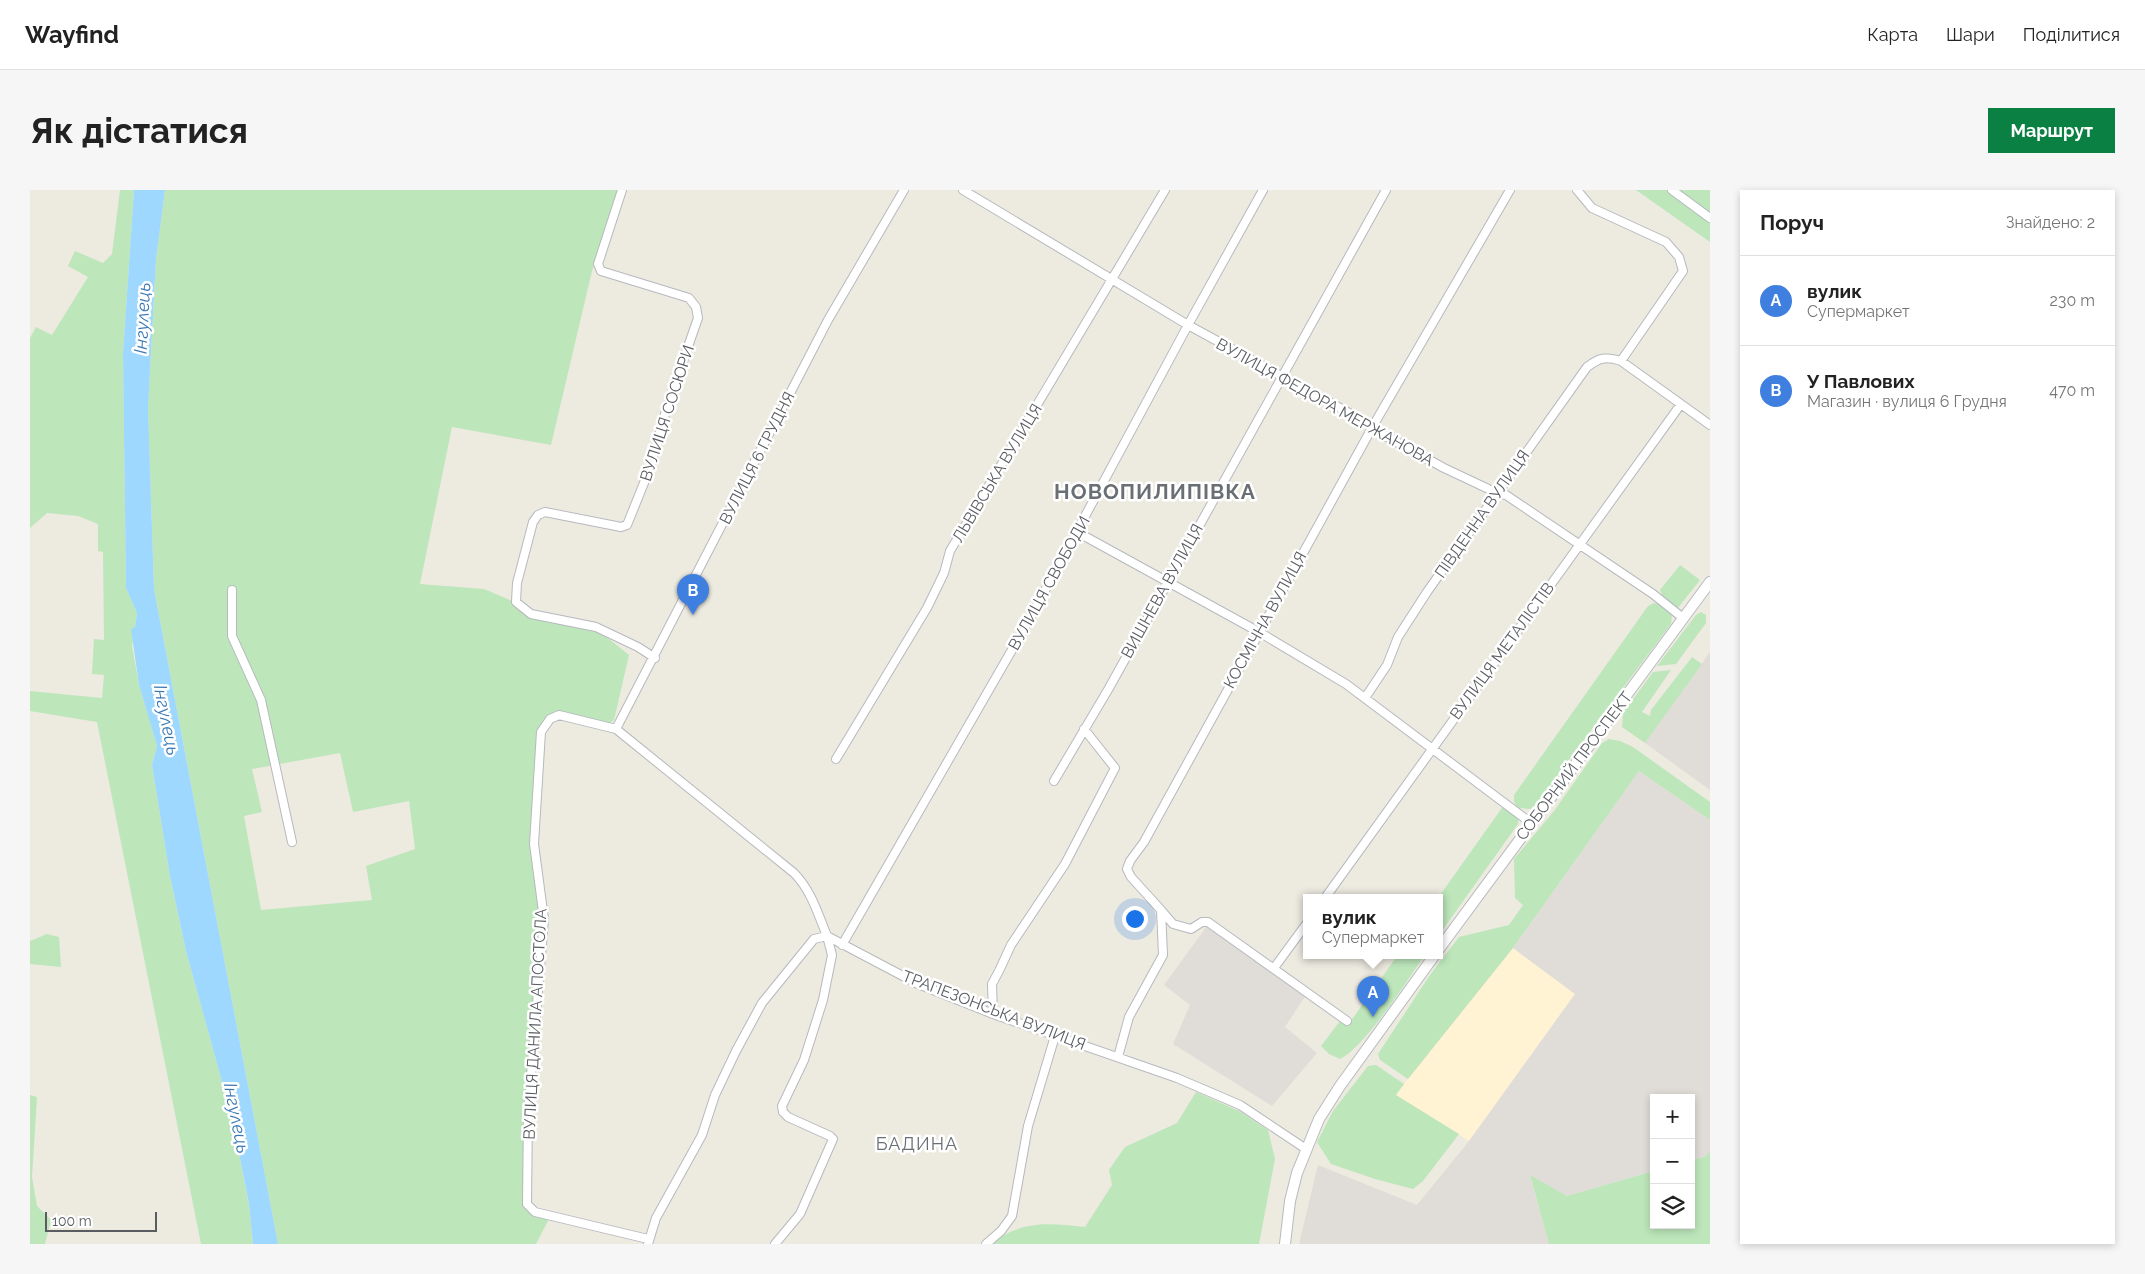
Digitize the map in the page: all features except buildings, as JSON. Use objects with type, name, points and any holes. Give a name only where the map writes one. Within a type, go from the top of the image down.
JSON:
[{"type":"main road","name":"СОБОРНИЙ ПРОСПЕКТ","points":[[1443,944],[1710,582]]},
{"type":"main road","points":[[1285,1244],[1290,1202],[1306,1149],[1319,1119],[1340,1086],[1432,959]]},
{"type":"street","name":"ВУЛИЦЯ СОСЮРИ","points":[[622,190],[598,264],[600,271],[689,298],[696,307],[698,318],[667,407],[650,468],[627,525],[621,527],[545,512],[538,515],[532,522],[517,583],[516,602],[531,614],[596,627],[638,647],[655,658]]},
{"type":"street","name":"ВУЛИЦЯ 6 ГРУДНЯ","points":[[616,729],[655,658],[828,320],[904,190]]},
{"type":"street","name":"ВУЛИЦЯ ФЕДОРА МЕРЖАНОВА","points":[[962,190],[1113,278],[1188,325],[1373,426],[1380,432],[1444,468],[1496,493],[1506,495],[1653,594],[1683,618]]},
{"type":"street","name":"ЛЬВІВСЬКА ВУЛИЦЯ","points":[[836,759],[927,608],[944,573],[950,551],[1165,190]]},
{"type":"street","name":"ВУЛИЦЯ СВОБОДИ","points":[[842,945],[1028,622],[1263,190]]},
{"type":"street","name":"ВИШНЕВА ВУЛИЦЯ","points":[[1054,781],[1386,190]]},
{"type":"street","name":"КОСМІЧНА ВУЛИЦЯ","points":[[1274,968],[1208,922],[1202,922],[1191,929],[1173,924],[1131,877],[1128,869],[1130,861],[1144,842],[1373,426],[1510,190]]},
{"type":"street","points":[[1577,190],[1592,208],[1666,242],[1679,257],[1683,271],[1621,361],[1710,426]]},
{"type":"street","points":[[1672,190],[1710,218]]},
{"type":"street","name":"ПІВДЕННА ВУЛИЦЯ","points":[[1365,698],[1387,665],[1398,637],[1427,592],[1587,368],[1597,359],[1607,356],[1621,361]]},
{"type":"street","name":"ВУЛИЦЯ МЕТАЛІСТІВ","points":[[1328,894],[1681,404]]},
{"type":"street","points":[[1077,532],[1259,632],[1346,684],[1504,801],[1531,824]]},
{"type":"street","points":[[232,590],[232,636],[261,700],[292,842]]},
{"type":"street","name":"ВУЛИЦЯ ДАНИЛА АПОСТОЛА","points":[[616,729],[559,715],[550,720],[541,732],[534,844],[544,920],[528,1112],[527,1204],[535,1212],[648,1242]]},
{"type":"street","points":[[616,729],[794,873],[809,892],[827,936],[832,955],[823,1000],[804,1060],[782,1106],[783,1112],[788,1117],[830,1136],[833,1140],[800,1214],[775,1244]]},
{"type":"street","points":[[994,1014],[992,984],[1011,945],[1065,864],[1115,768],[1084,729]]},
{"type":"street","points":[[1118,1057],[1129,1017],[1163,956],[1161,910]]},
{"type":"street","points":[[1303,928],[1274,968],[1347,1021]]},
{"type":"street","points":[[648,1242],[656,1218],[702,1135],[715,1096],[736,1051],[762,1003],[814,939],[827,936]]},
{"type":"street","name":"ТРАПЕЗОНСЬКА ВУЛИЦЯ","points":[[827,936],[918,984],[994,1014],[1177,1078],[1240,1105],[1306,1149]]},
{"type":"street","points":[[986,1244],[1012,1216],[1028,1126],[1055,1036]]},
{"type":"shaded area","points":[[1710,652],[1710,790],[1645,743]]},
{"type":"shaded area","points":[[1639,771],[1710,820],[1710,1151],[1706,1156],[1695,1160],[1695,1094],[1650,1094],[1650,1172],[1567,1196],[1530,1176],[1549,1244],[1299,1244],[1318,1165],[1417,1205],[1469,1141],[1575,994],[1513,948]]},
{"type":"shaded area","points":[[1207,926],[1306,995],[1285,1027],[1317,1053],[1272,1106],[1173,1044],[1190,1005],[1164,985]]},
{"type":"shaded area","points":[[1513,948],[1575,994],[1469,1141],[1395,1095]]},
{"type":"green space","points":[[120,190],[134,190],[123,354],[126,588],[137,613],[132,646],[139,685],[157,746],[152,765],[170,876],[186,951],[232,1118],[249,1205],[253,1244],[201,1244],[97,722],[30,711],[30,691],[102,698],[104,675],[92,674],[94,639],[104,640],[103,552],[98,551],[98,524],[78,516],[47,513],[30,528],[30,338],[36,327],[52,335],[88,277],[68,266],[75,251],[103,263],[112,254]]},
{"type":"green space","points":[[165,190],[619,190],[592,271],[551,445],[452,427],[420,584],[484,589],[510,600],[529,618],[599,631],[629,655],[614,720],[607,725],[560,712],[539,730],[530,843],[542,920],[537,950],[525,1118],[525,1205],[534,1213],[549,1219],[536,1244],[278,1244],[154,589],[148,408],[156,259]],"holes":[[[340,753],[353,812],[409,801],[415,849],[366,866],[372,900],[261,910],[244,816],[262,812],[252,769]]]},
{"type":"green space","points":[[1636,190],[1710,190],[1710,242]]},
{"type":"green space","points":[[1680,565],[1700,580],[1677,609],[1663,597],[1660,590]]},
{"type":"green space","points":[[1654,603],[1659,604],[1672,615],[1671,624],[1532,809],[1518,808],[1514,802],[1514,795],[1648,606]]},
{"type":"green space","points":[[1701,612],[1706,615],[1706,623],[1676,664],[1657,666],[1696,615]]},
{"type":"green space","points":[[1692,657],[1702,664],[1645,743],[1622,727],[1623,713],[1653,672],[1671,670],[1642,712],[1650,716],[1651,710]]},
{"type":"green space","points":[[1609,739],[1620,741],[1633,747],[1710,802],[1710,820],[1639,771],[1513,948],[1408,1079],[1380,1060],[1378,1054],[1430,975],[1459,937],[1509,925],[1523,905],[1515,898],[1514,859],[1554,811],[1602,743]]},
{"type":"green space","points":[[1504,805],[1518,817],[1518,824],[1443,929],[1443,894],[1441,894]]},
{"type":"green space","points":[[47,934],[59,937],[61,967],[30,964],[30,941]]},
{"type":"green space","points":[[1395,959],[1422,959],[1373,1028],[1350,1052],[1340,1059],[1329,1054],[1321,1046],[1340,1021],[1348,1025]]},
{"type":"green space","points":[[1376,1065],[1404,1084],[1396,1095],[1459,1134],[1423,1181],[1413,1189],[1375,1179],[1331,1164],[1317,1142],[1333,1111],[1368,1066]]},
{"type":"green space","points":[[1196,1092],[1239,1111],[1268,1130],[1275,1159],[1259,1244],[990,1244],[1013,1231],[1036,1225],[1085,1227],[1112,1185],[1109,1170],[1125,1147],[1177,1123]]},
{"type":"green space","points":[[30,1095],[37,1097],[32,1177],[37,1206],[51,1220],[45,1244],[30,1244]]},
{"type":"green space","points":[[1710,1151],[1710,1244],[1549,1244],[1530,1175],[1567,1196],[1650,1172],[1650,1229],[1695,1229],[1695,1160],[1706,1156]]},
{"type":"water","name":"Інгулець","points":[[134,190],[165,190],[156,259],[148,408],[154,589],[278,1244],[253,1244],[249,1204],[232,1118],[186,951],[170,876],[152,765],[157,746],[139,685],[131,629],[135,627],[137,613],[126,588],[123,354]]},
{"type":"place","name":"У Павлових","points":[[693,615]]},
{"type":"place","name":"вулик","points":[[1373,1017]]},
{"type":"district","name":"НОВОПИЛИПІВКА","points":[[1155,491]]},
{"type":"district","name":"БАДИНА","points":[[917,1143]]}]
